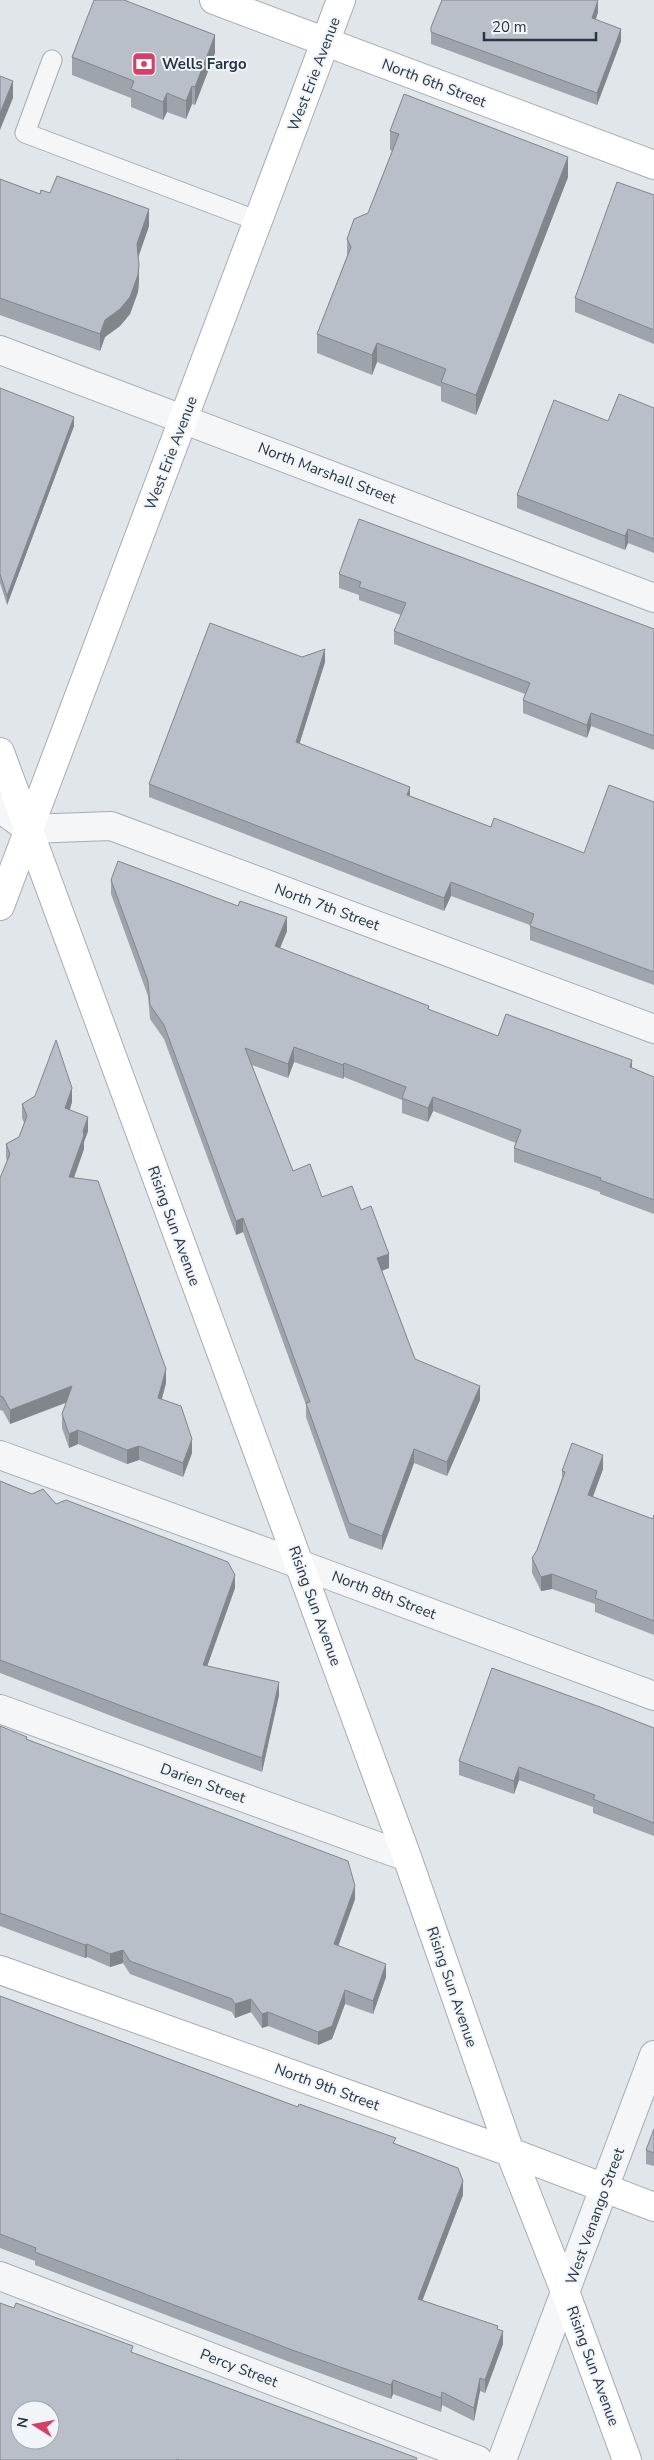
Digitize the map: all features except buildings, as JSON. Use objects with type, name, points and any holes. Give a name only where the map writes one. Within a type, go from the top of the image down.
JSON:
[{"type":"street","name":"North 6th Street","points":[[214,0],[654,165]]},
{"type":"street","name":"West Erie Avenue","points":[[0,906],[342,0]]},
{"type":"street","name":"North Marshall Street","points":[[0,350],[184,418],[654,598]]},
{"type":"street","name":"Rising Sun Avenue","points":[[0,752],[406,1857],[510,2152],[566,2294],[627,2460]]},
{"type":"street","points":[[0,808],[28,829]]},
{"type":"street","name":"North 7th Street","points":[[28,829],[111,826],[654,1029]]},
{"type":"street","name":"North 8th Street","points":[[0,1455],[654,1696]]},
{"type":"street","name":"Darien Street","points":[[0,1709],[406,1857]]},
{"type":"street","name":"North 9th Street","points":[[0,1970],[510,2152],[654,2207]]},
{"type":"street","name":"West Venango Street","points":[[502,2460],[566,2294],[654,2055]]},
{"type":"street","name":"Percy Street","points":[[0,2276],[478,2460]]},
{"type":"lane","points":[[52,60],[25,133],[258,221]]},
{"type":"place","name":"Wells Fargo","points":[[144,64]]}]
